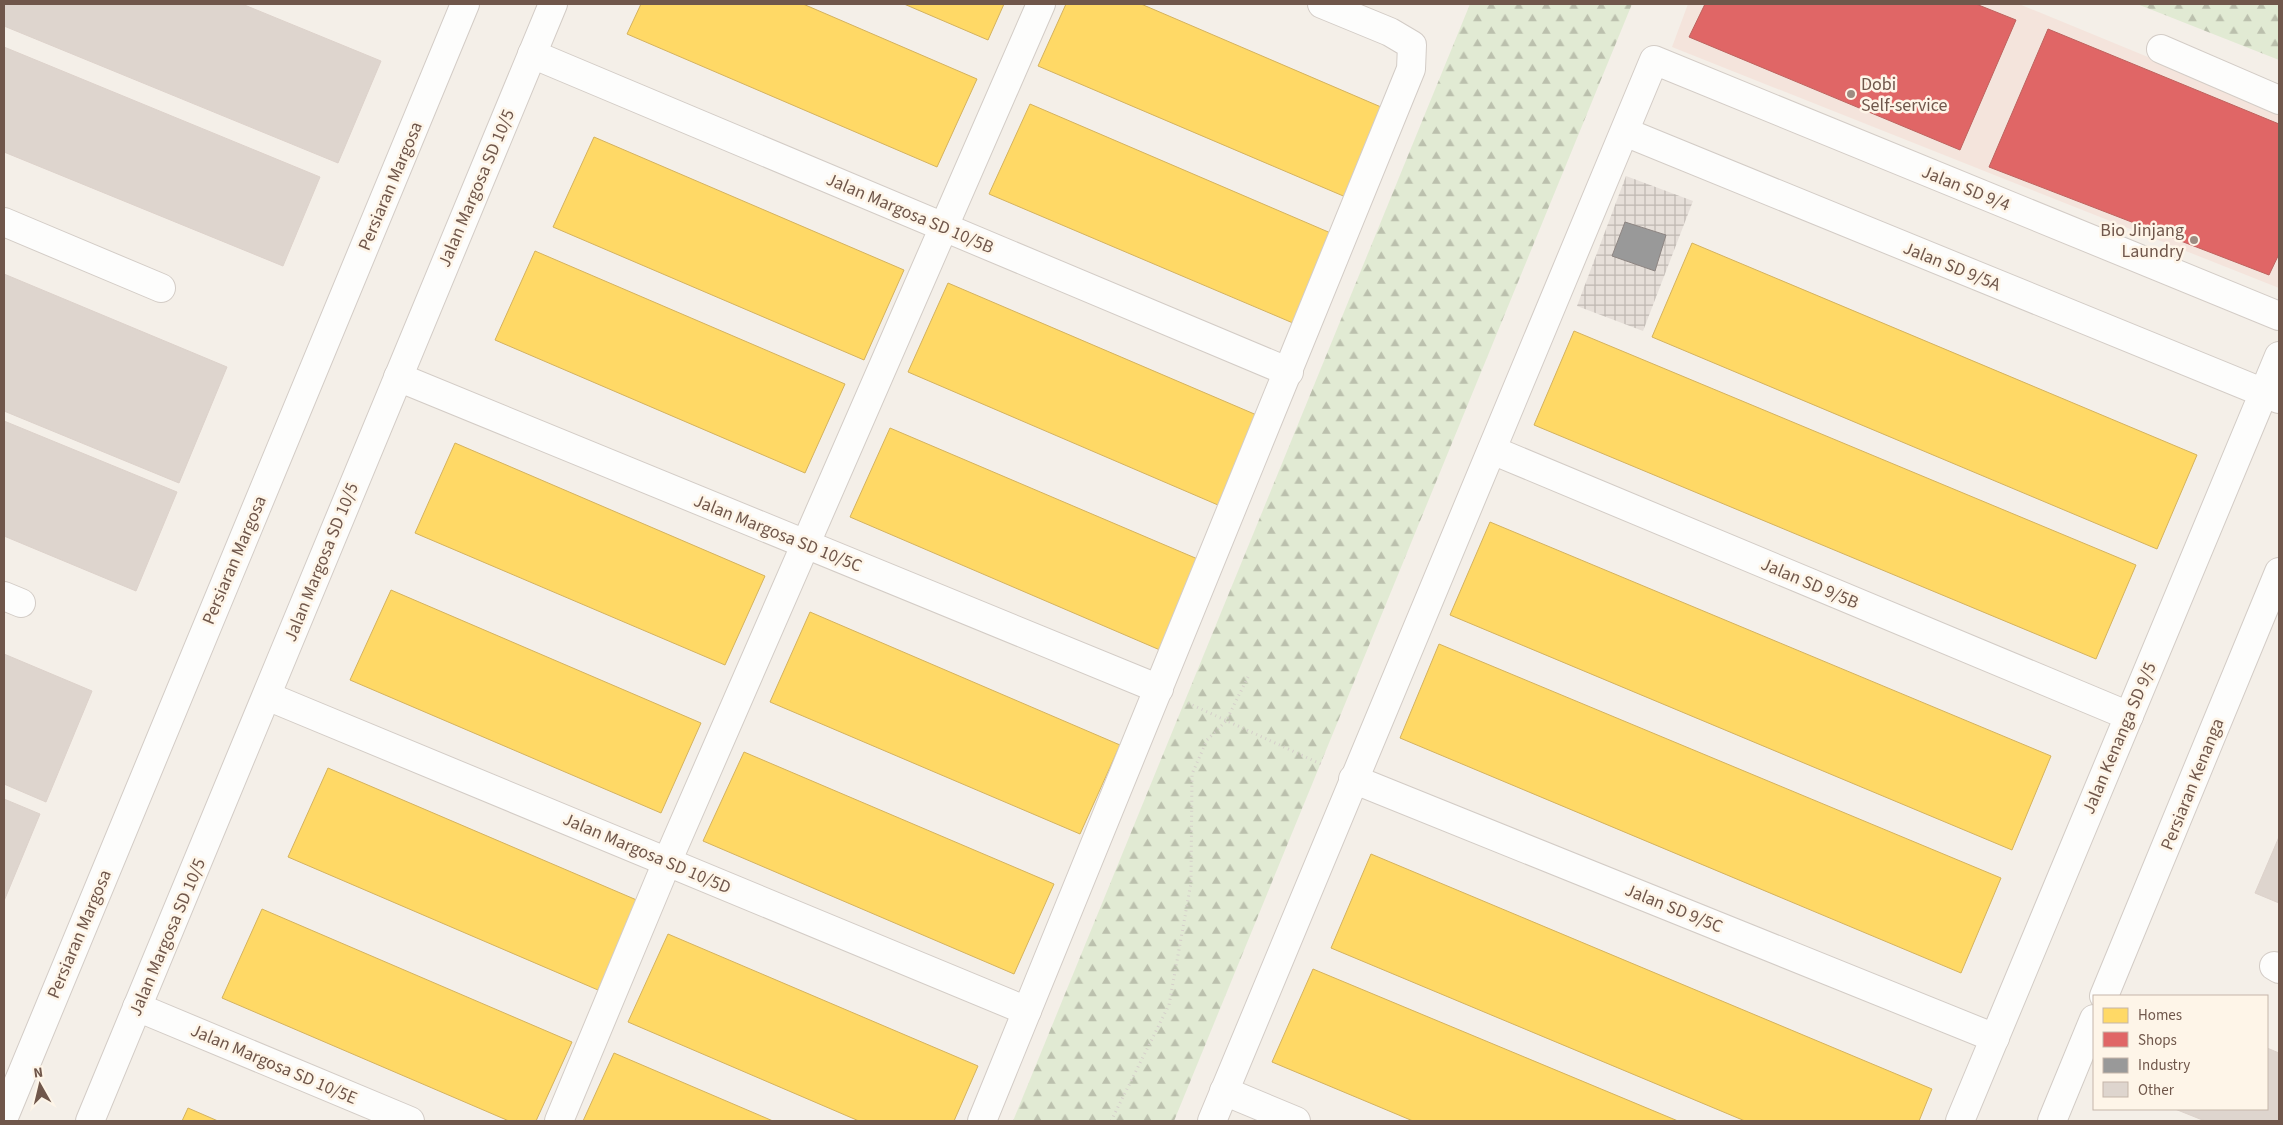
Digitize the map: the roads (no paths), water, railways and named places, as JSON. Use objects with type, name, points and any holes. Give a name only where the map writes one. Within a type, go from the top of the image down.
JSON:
[{"type":"street","name":"Persiaran Margosa","points":[[4,1116],[466,4]]},
{"type":"street","name":"Jalan Margosa SD 10/5","points":[[90,1121],[553,4]]},
{"type":"street","points":[[560,1121],[667,862],[1041,4]]},
{"type":"street","points":[[982,1121],[1411,69],[1412,45],[1390,32],[1322,4]]},
{"type":"street","points":[[2161,49],[2279,100]]},
{"type":"street","name":"Jalan Margosa SD 10/5B","points":[[532,54],[1289,372]]},
{"type":"street","name":"Jalan SD 9/4","points":[[1625,132],[1654,60],[2279,316]]},
{"type":"street","points":[[1212,1121],[1353,779],[1625,132]]},
{"type":"street","name":"Jalan SD 9/5A","points":[[1625,132],[2272,396]]},
{"type":"street","points":[[4,222],[161,288]]},
{"type":"street","name":"Jalan Kenanga SD 9/5","points":[[1960,1121],[2129,716],[2272,396],[2279,356]]},
{"type":"street","name":"Jalan Margosa SD 10/5C","points":[[398,377],[1159,689]]},
{"type":"street","name":"Jalan SD 9/5B","points":[[1492,450],[2129,716]]},
{"type":"street","name":"Persiaran Kenanga","points":[[2104,995],[2279,572]]},
{"type":"street","name":"Jalan Margosa SD 10/5D","points":[[267,696],[1027,1011]]},
{"type":"street","name":"Jalan SD 9/5C","points":[[1353,779],[1995,1038]]},
{"type":"street","name":"Jalan Margosa SD 10/5E","points":[[138,1007],[410,1121]]},
{"type":"street","points":[[2052,1121],[2093,1021]]},
{"type":"street","points":[[1224,1091],[1296,1121]]},
{"type":"place","name":"Dobi Self-service","points":[[1851,94]]},
{"type":"place","name":"Bio Jinjang Laundry","points":[[2194,240]]}]
